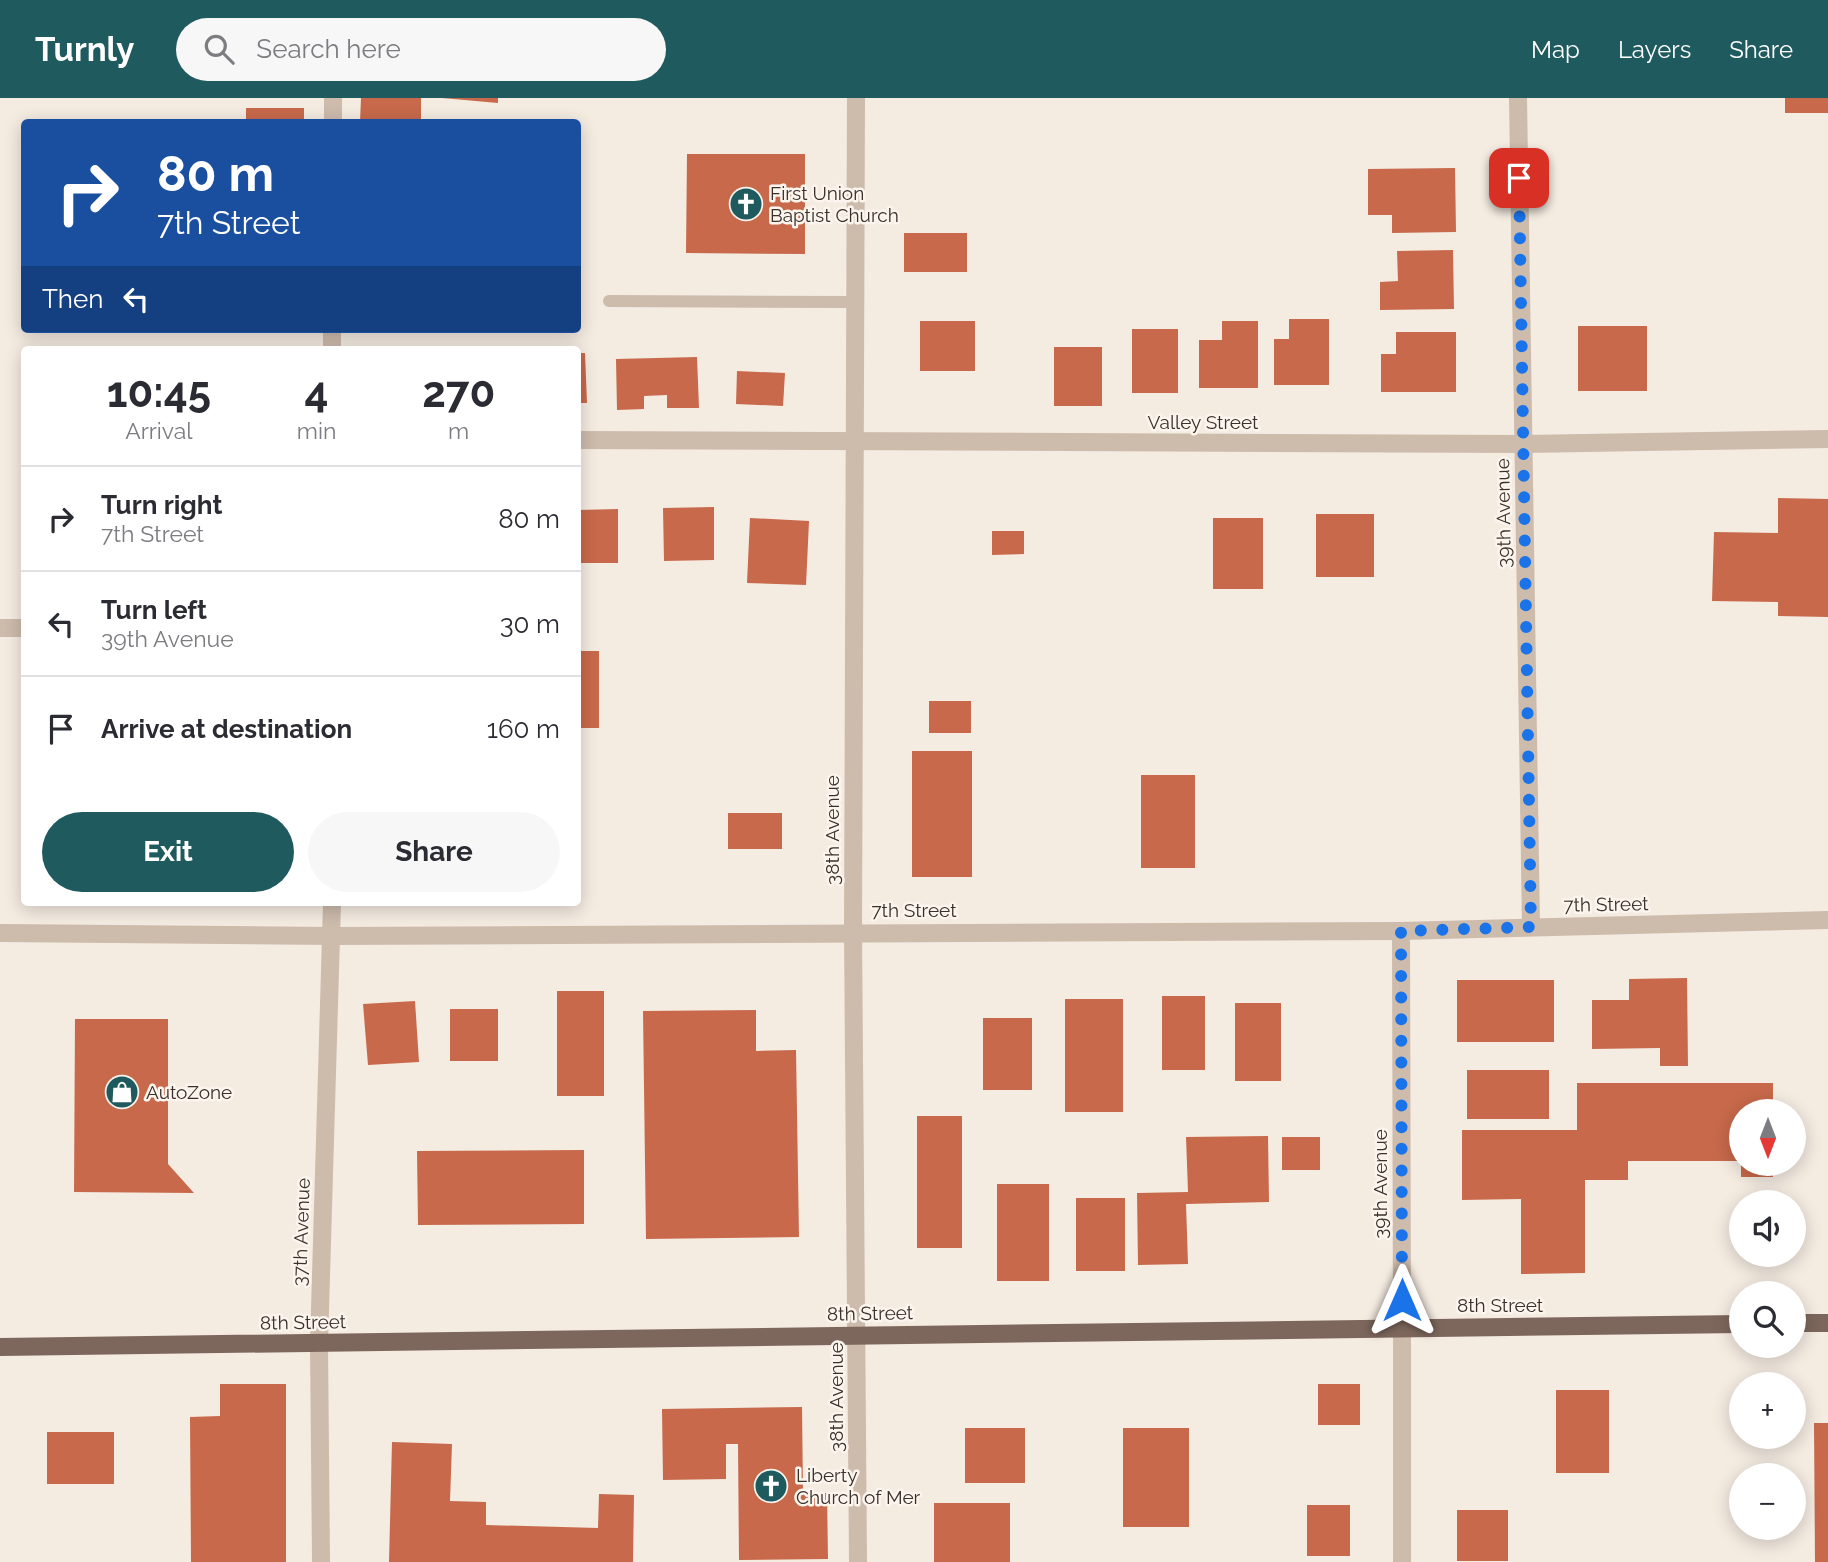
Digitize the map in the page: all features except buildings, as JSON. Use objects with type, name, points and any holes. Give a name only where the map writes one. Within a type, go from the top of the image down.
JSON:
[{"type":"main road","points":[[1806,1324],[1828,1323]]},
{"type":"main road","name":"8th Street","points":[[0,1347],[1729,1324]]},
{"type":"street","points":[[333,98],[333,119]]},
{"type":"street","name":"38th Avenue","points":[[856,98],[853,302],[853,931],[858,1562]]},
{"type":"street","name":"39th Avenue","points":[[1518,98],[1531,927]]},
{"type":"street","name":"Valley Street","points":[[581,440],[1523,444],[1828,439]]},
{"type":"street","points":[[0,628],[21,628]]},
{"type":"street","name":"37th Avenue","points":[[321,1562],[319,1343],[332,906]]},
{"type":"street","name":"7th Street","points":[[0,933],[333,936],[853,931],[1401,931],[1828,920]]},
{"type":"street","name":"39th Avenue","points":[[1401,931],[1402,1562]]},
{"type":"lane","points":[[609,301],[853,302]]},
{"type":"place","name":"First Union Baptist Church","points":[[746,204]]},
{"type":"place","name":"AutoZone","points":[[122,1092]]},
{"type":"place","name":"Liberty Church of Mer","points":[[771,1486]]},
{"type":"route","points":[[1402,1300],[1401,931],[1531,927],[1519,178]]}]
